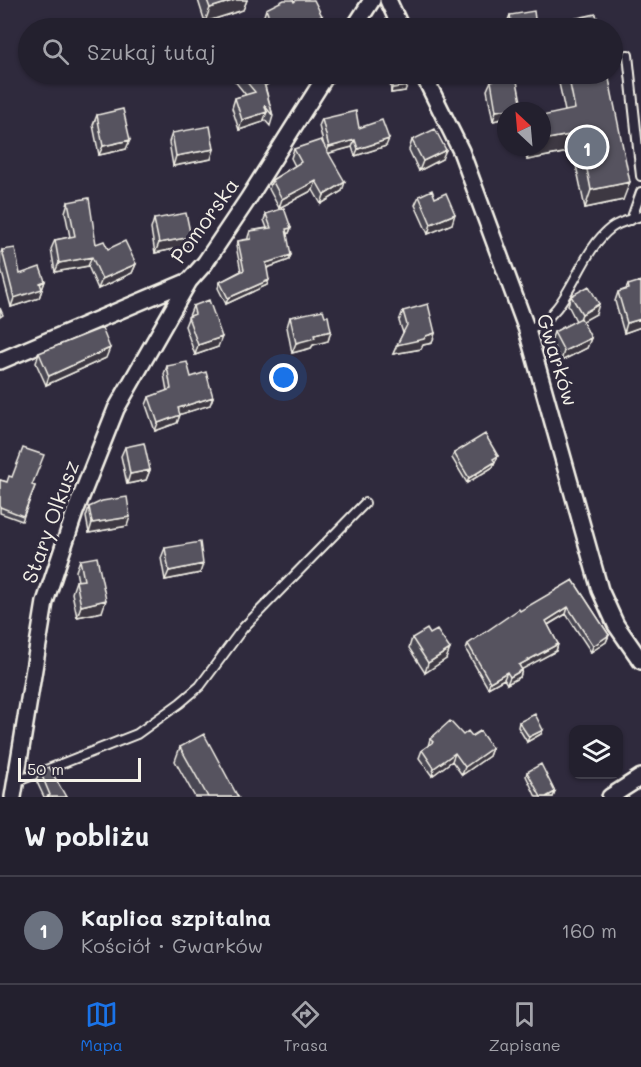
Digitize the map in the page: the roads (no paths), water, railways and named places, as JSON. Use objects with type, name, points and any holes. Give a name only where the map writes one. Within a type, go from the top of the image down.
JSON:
[{"type":"street","points":[[360,18],[372,0]]},
{"type":"street","points":[[388,0],[396,18]]},
{"type":"street","name":"Pomorska","points":[[0,361],[189,281],[205,263],[248,199],[321,84]]},
{"type":"street","name":"Gwarków","points":[[428,84],[461,151],[527,330],[600,590],[616,625],[641,661]]},
{"type":"street","name":"Stary Olkusz","points":[[14,797],[45,602],[75,512],[116,409],[189,281]]},
{"type":"street","points":[[610,797],[641,777]]},
{"type":"lane","points":[[628,55],[641,176]]},
{"type":"lane","points":[[631,220],[641,192]]},
{"type":"lane","points":[[527,330],[541,326],[558,306],[588,254],[611,228],[641,216]]},
{"type":"lane","points":[[18,781],[138,734],[180,704],[200,686],[243,628],[365,503]]},
{"type":"place","name":"Kaplica szpitalna","points":[[587,147]]}]
